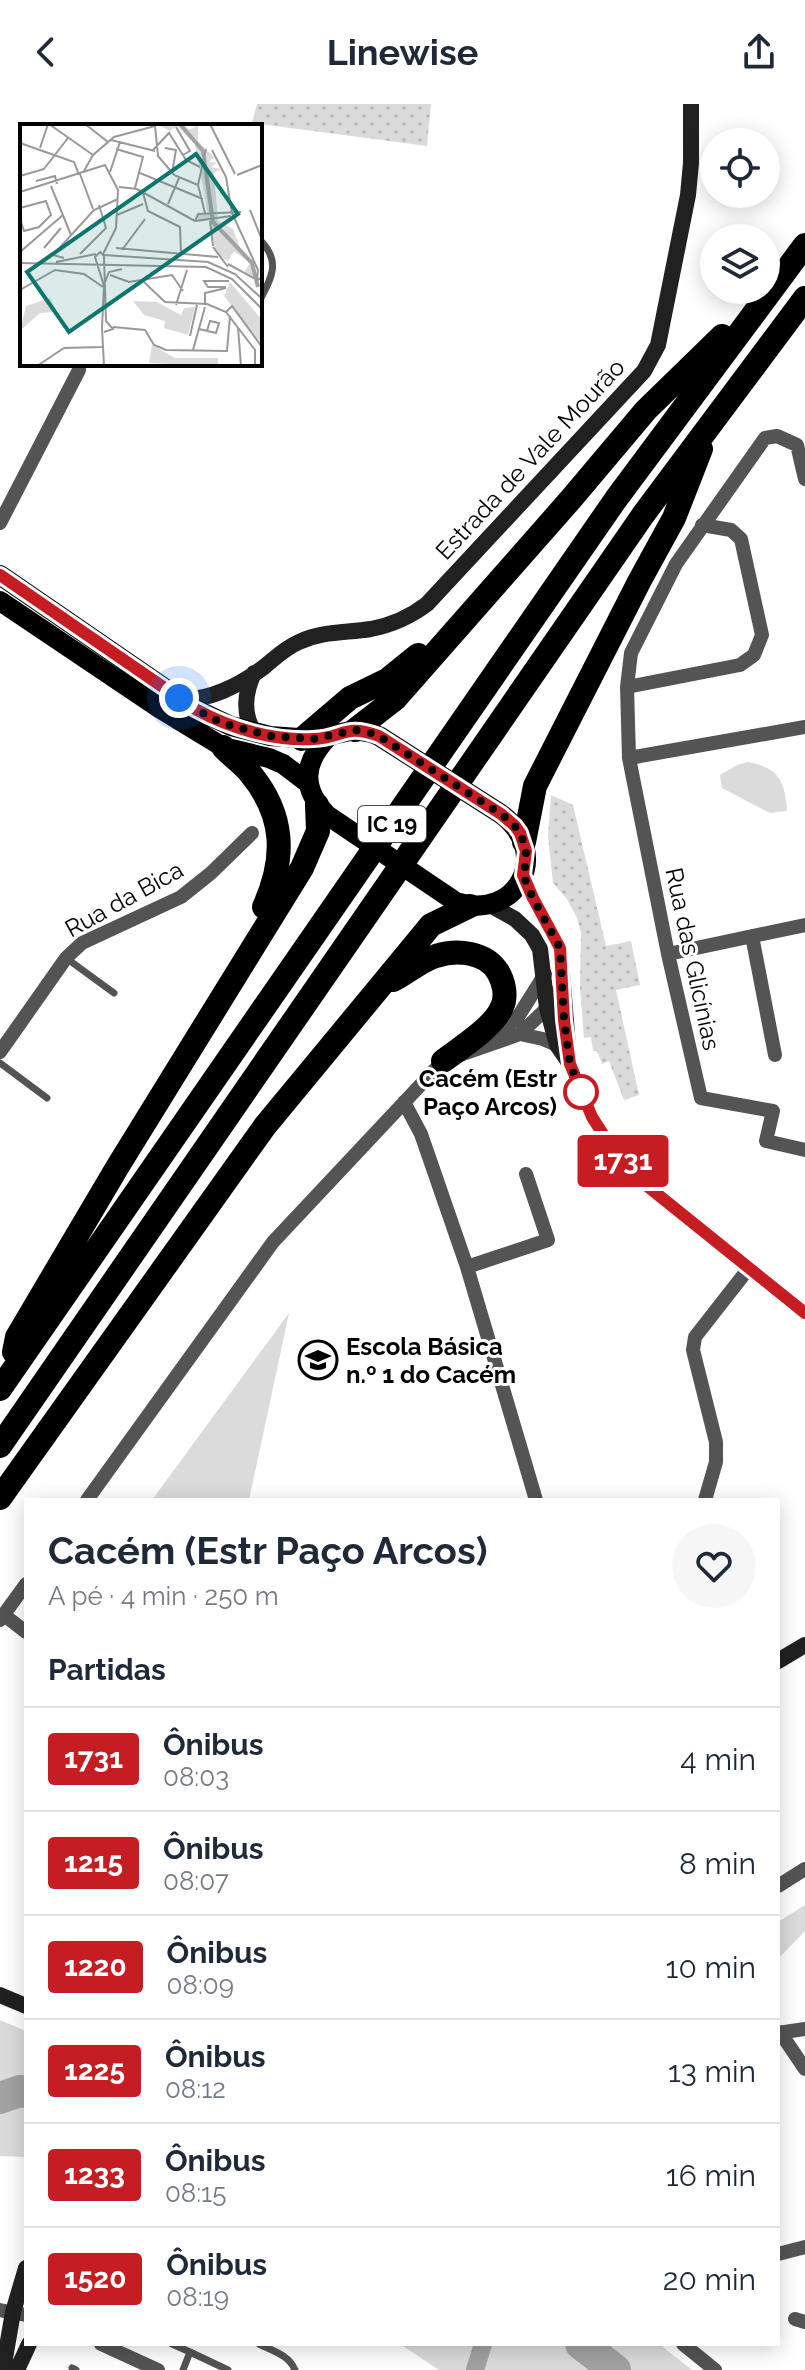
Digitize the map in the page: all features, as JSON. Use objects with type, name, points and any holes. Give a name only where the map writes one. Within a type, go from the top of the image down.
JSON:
[{"type":"highway","name":"IC 19","points":[[780,278],[805,245]]},
{"type":"highway","name":"IC 19","points":[[0,1446],[634,528],[805,298]]},
{"type":"highway","points":[[355,730],[395,699],[646,410],[755,304]]},
{"type":"highway","name":"IC 19","points":[[4,1384],[616,499],[760,304]]},
{"type":"highway","points":[[524,842],[535,786],[674,518],[714,417]]},
{"type":"highway","points":[[302,739],[350,698],[387,680],[412,661],[521,556]]},
{"type":"highway","points":[[223,747],[248,770],[263,791],[276,822],[280,845],[280,860],[273,887],[244,946],[234,979]]},
{"type":"highway","points":[[4,1384],[17,1337],[312,849],[318,831],[318,801]]},
{"type":"highway","points":[[0,1498],[265,1126],[431,925],[480,906]]},
{"type":"highway","points":[[377,990],[435,956],[459,952],[479,956],[493,965],[503,980],[502,1009],[495,1019],[443,1061]]},
{"type":"main road","points":[[0,575],[214,720],[255,733],[302,739],[355,730],[379,736],[515,826],[524,842],[527,859],[523,875],[510,894],[480,906],[456,902],[318,801],[283,764],[223,747],[159,708],[0,601]]},
{"type":"main road","points":[[318,801],[308,770],[312,758],[328,737]]},
{"type":"street","name":"Estrada de Vale Mourão","points":[[179,698],[205,697],[254,673],[284,649],[310,637],[398,622],[427,604],[644,371],[658,345],[688,195],[691,104]]},
{"type":"street","points":[[0,523],[80,367]]},
{"type":"street","name":"Rua das Glicínias","points":[[805,479],[797,445],[777,436],[765,438],[676,564],[631,653],[627,687],[629,758],[668,954],[701,1098],[773,1111],[766,1141],[805,1150]]},
{"type":"street","points":[[627,687],[740,665],[754,655],[762,635],[741,539],[731,530],[702,525]]},
{"type":"street","points":[[254,673],[249,683],[246,708],[255,733]]},
{"type":"street","points":[[629,758],[805,727]]},
{"type":"street","name":"Rua da Bica","points":[[0,1052],[66,958],[82,943],[181,897],[252,833]]},
{"type":"street","points":[[523,875],[560,948],[570,1064]]},
{"type":"street","points":[[480,906],[515,919],[532,935],[540,949],[547,1008],[557,1045],[570,1064],[592,1117],[610,1145],[636,1177],[805,1313]]},
{"type":"street","points":[[668,954],[805,925]]},
{"type":"street","points":[[752,936],[775,1055]]},
{"type":"street","points":[[471,1040],[516,1020],[545,974]]},
{"type":"street","points":[[88,1498],[273,1242],[443,1061],[520,1034],[547,1008],[563,983]]},
{"type":"street","points":[[520,1034],[557,1045]]},
{"type":"street","points":[[404,1102],[421,1134],[467,1267],[535,1498]]},
{"type":"street","points":[[467,1267],[548,1240],[526,1174]]},
{"type":"street","points":[[706,1498],[716,1462],[716,1442],[693,1350],[695,1337],[749,1268]]},
{"type":"street","points":[[24,1587],[2,1618],[24,1631]]},
{"type":"street","points":[[780,1658],[805,1645]]},
{"type":"street","points":[[780,1885],[805,1869]]},
{"type":"street","points":[[0,1995],[24,2005]]},
{"type":"street","points":[[780,2033],[805,2029]]},
{"type":"street","points":[[780,2034],[805,2069]]},
{"type":"street","points":[[780,2253],[805,2247]]},
{"type":"street","points":[[0,2345],[24,2275]]},
{"type":"street","points":[[3,2370],[13,2313]]},
{"type":"street","points":[[17,2370],[28,2346]]},
{"type":"street","points":[[24,2370],[29,2346]]},
{"type":"street","points":[[105,2346],[158,2370]]},
{"type":"street","points":[[685,2346],[715,2370]]},
{"type":"lane","points":[[262,242],[268,249],[273,270],[262,295]]},
{"type":"lane","points":[[66,958],[114,993]]},
{"type":"lane","points":[[0,1063],[47,1098]]},
{"type":"lane","points":[[176,2346],[228,2370]]},
{"type":"lane","points":[[263,2346],[284,2356],[295,2370]]},
{"type":"lane","points":[[183,2370],[190,2352]]},
{"type":"shaded area","points":[[257,104],[431,104],[427,146],[252,123]]},
{"type":"shaded area","points":[[748,762],[767,768],[778,778],[787,811],[770,813],[722,788],[720,775]]},
{"type":"shaded area","points":[[551,795],[573,805],[606,946],[631,941],[640,985],[616,990],[639,1095],[624,1100],[609,1061],[602,1064],[597,1051],[593,1051],[591,1037],[584,1038],[580,988],[581,933],[567,899],[553,883],[548,836]]},
{"type":"shaded area","points":[[289,1313],[249,1498],[153,1498]]},
{"type":"shaded area","points":[[805,1905],[805,1931],[780,1957],[780,1921]]},
{"type":"shaded area","points":[[0,2020],[24,2030],[24,2157],[0,2156]]},
{"type":"shaded area","points":[[403,2346],[662,2346],[692,2370],[439,2370]]},
{"type":"waterway","points":[[0,2098],[24,2092]]},
{"type":"waterway","points":[[475,2370],[482,2346]]},
{"type":"waterway","points":[[584,2346],[615,2370]]},
{"type":"bus line","name":"1731","points":[[0,575],[214,720],[255,733],[302,739],[355,730],[371,733],[501,814],[515,826],[526,851],[523,875],[560,948],[570,1064],[592,1117],[636,1177],[805,1313]]},
{"type":"place","name":"Cacém (Estr Paço Arcos)","points":[[581,1092]]},
{"type":"place","name":"Escola Básica n.º 1 do Cacém","points":[[318,1360]]},
{"type":"route","points":[[179,698],[222,723],[270,736],[313,739],[355,730],[379,736],[515,826],[526,851],[523,875],[560,948],[570,1064],[583,1096],[581,1092]]}]
